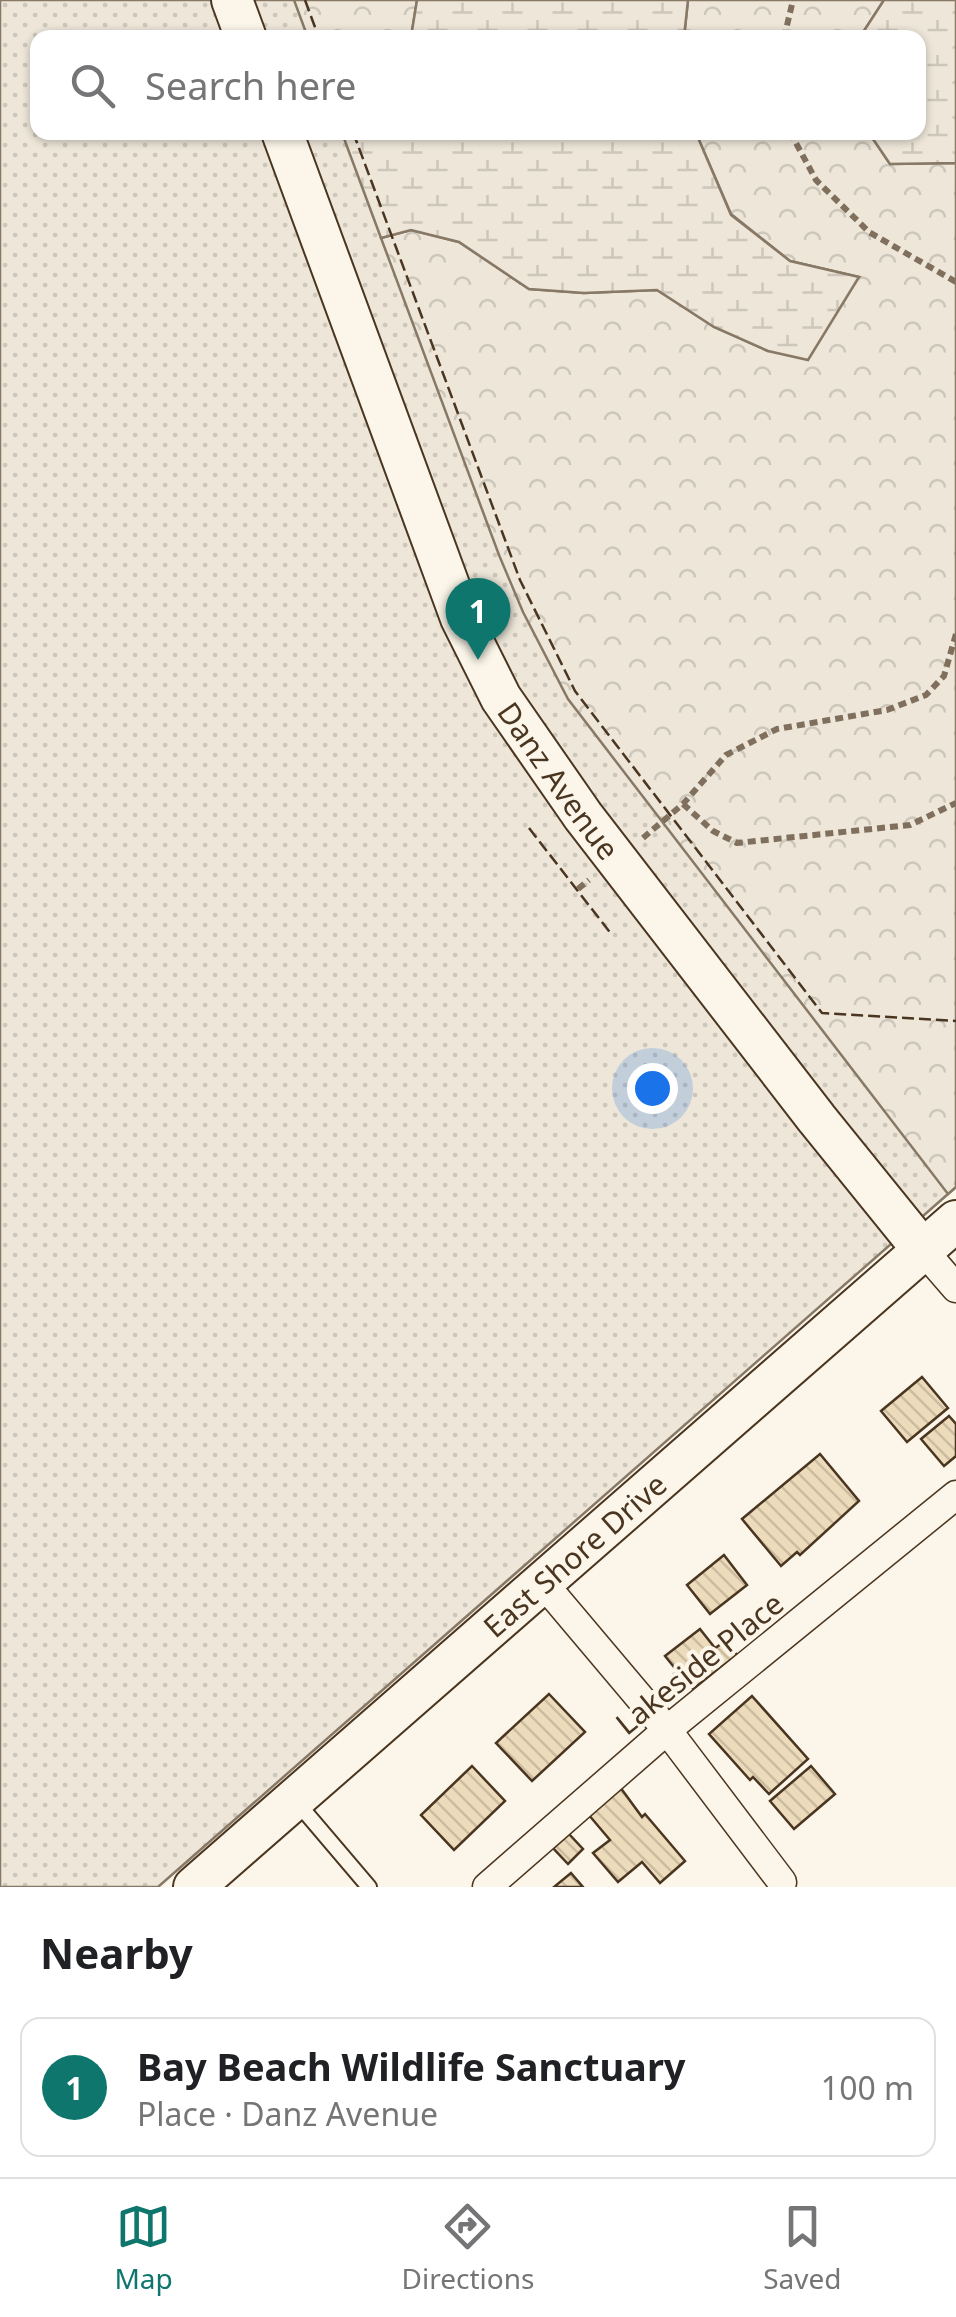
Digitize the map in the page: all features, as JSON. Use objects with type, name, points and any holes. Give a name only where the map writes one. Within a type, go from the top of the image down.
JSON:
[{"type":"street","points":[[232,0],[243,30]]},
{"type":"street","name":"Danz Avenue","points":[[285,140],[461,618],[501,698],[582,816],[817,1119],[956,1288]]},
{"type":"street","name":"East Shore Drive","points":[[194,1887],[956,1221]]},
{"type":"street","name":"Lakeside Place","points":[[487,1887],[667,1730],[956,1495]]},
{"type":"street","points":[[543,1582],[667,1730],[782,1882]]},
{"type":"lane","points":[[293,1798],[369,1887]]},
{"type":"path","points":[[786,30],[793,0]]},
{"type":"path","points":[[794,140],[816,180],[869,232],[956,282]]},
{"type":"path","points":[[641,839],[683,804],[726,756],[777,729],[888,710],[926,695],[944,676],[956,634]]},
{"type":"path","points":[[683,804],[713,831],[737,843],[910,825],[956,803]]},
{"type":"path","points":[[578,889],[590,879]]},
{"type":"green space","points":[[0,0],[956,0],[956,1187],[158,1887],[0,1887]]},
{"type":"green space","points":[[294,0],[417,0],[412,30],[305,30]]},
{"type":"green space","points":[[417,0],[688,0],[685,30],[412,30]]},
{"type":"green space","points":[[688,0],[884,0],[865,30],[685,30]]},
{"type":"green space","points":[[884,0],[956,0],[956,163],[890,164],[874,140],[926,140],[926,30],[865,30]]},
{"type":"green space","points":[[345,140],[699,140],[731,215],[790,261],[859,277],[808,360],[768,351],[714,327],[657,290],[584,293],[529,289],[459,242],[411,230],[381,238]]},
{"type":"green space","points":[[699,140],[874,140],[890,164],[956,163],[956,1187],[948,1194],[568,699],[499,555],[381,238],[411,230],[459,242],[529,289],[584,293],[657,290],[714,327],[768,351],[859,277],[790,261],[731,214]]},
{"type":"building","points":[[922,1377],[948,1408],[907,1442],[881,1411]]},
{"type":"building","points":[[949,1416],[956,1424],[956,1456],[944,1466],[921,1439]]},
{"type":"building","points":[[820,1454],[859,1501],[800,1555],[797,1552],[781,1566],[742,1519]]},
{"type":"building","points":[[724,1555],[747,1585],[710,1614],[687,1585]]},
{"type":"building","points":[[700,1629],[715,1648],[726,1641],[737,1655],[693,1689],[686,1679],[681,1683],[674,1674],[678,1672],[665,1656]]},
{"type":"building","points":[[549,1694],[585,1732],[532,1781],[496,1743]]},
{"type":"building","points":[[752,1696],[808,1759],[769,1794],[753,1777],[750,1780],[709,1734]]},
{"type":"building","points":[[472,1766],[505,1801],[454,1850],[421,1815]]},
{"type":"building","points":[[811,1766],[835,1794],[794,1829],[770,1801]]},
{"type":"building","points":[[620,1787],[642,1817],[645,1814],[685,1861],[660,1883],[642,1862],[618,1882],[593,1853],[610,1840],[588,1814]]},
{"type":"building","points":[[569,1834],[583,1849],[568,1864],[553,1848]]},
{"type":"building","points":[[571,1873],[583,1887],[554,1887]]},
{"type":"fence","points":[[305,0],[316,30]]},
{"type":"fence","points":[[356,140],[520,580],[575,691],[822,1013],[956,1021]]},
{"type":"fence","points":[[529,828],[612,935]]},
{"type":"place","name":"Bay Beach Wildlife Sanctuary","points":[[478,660]]}]
